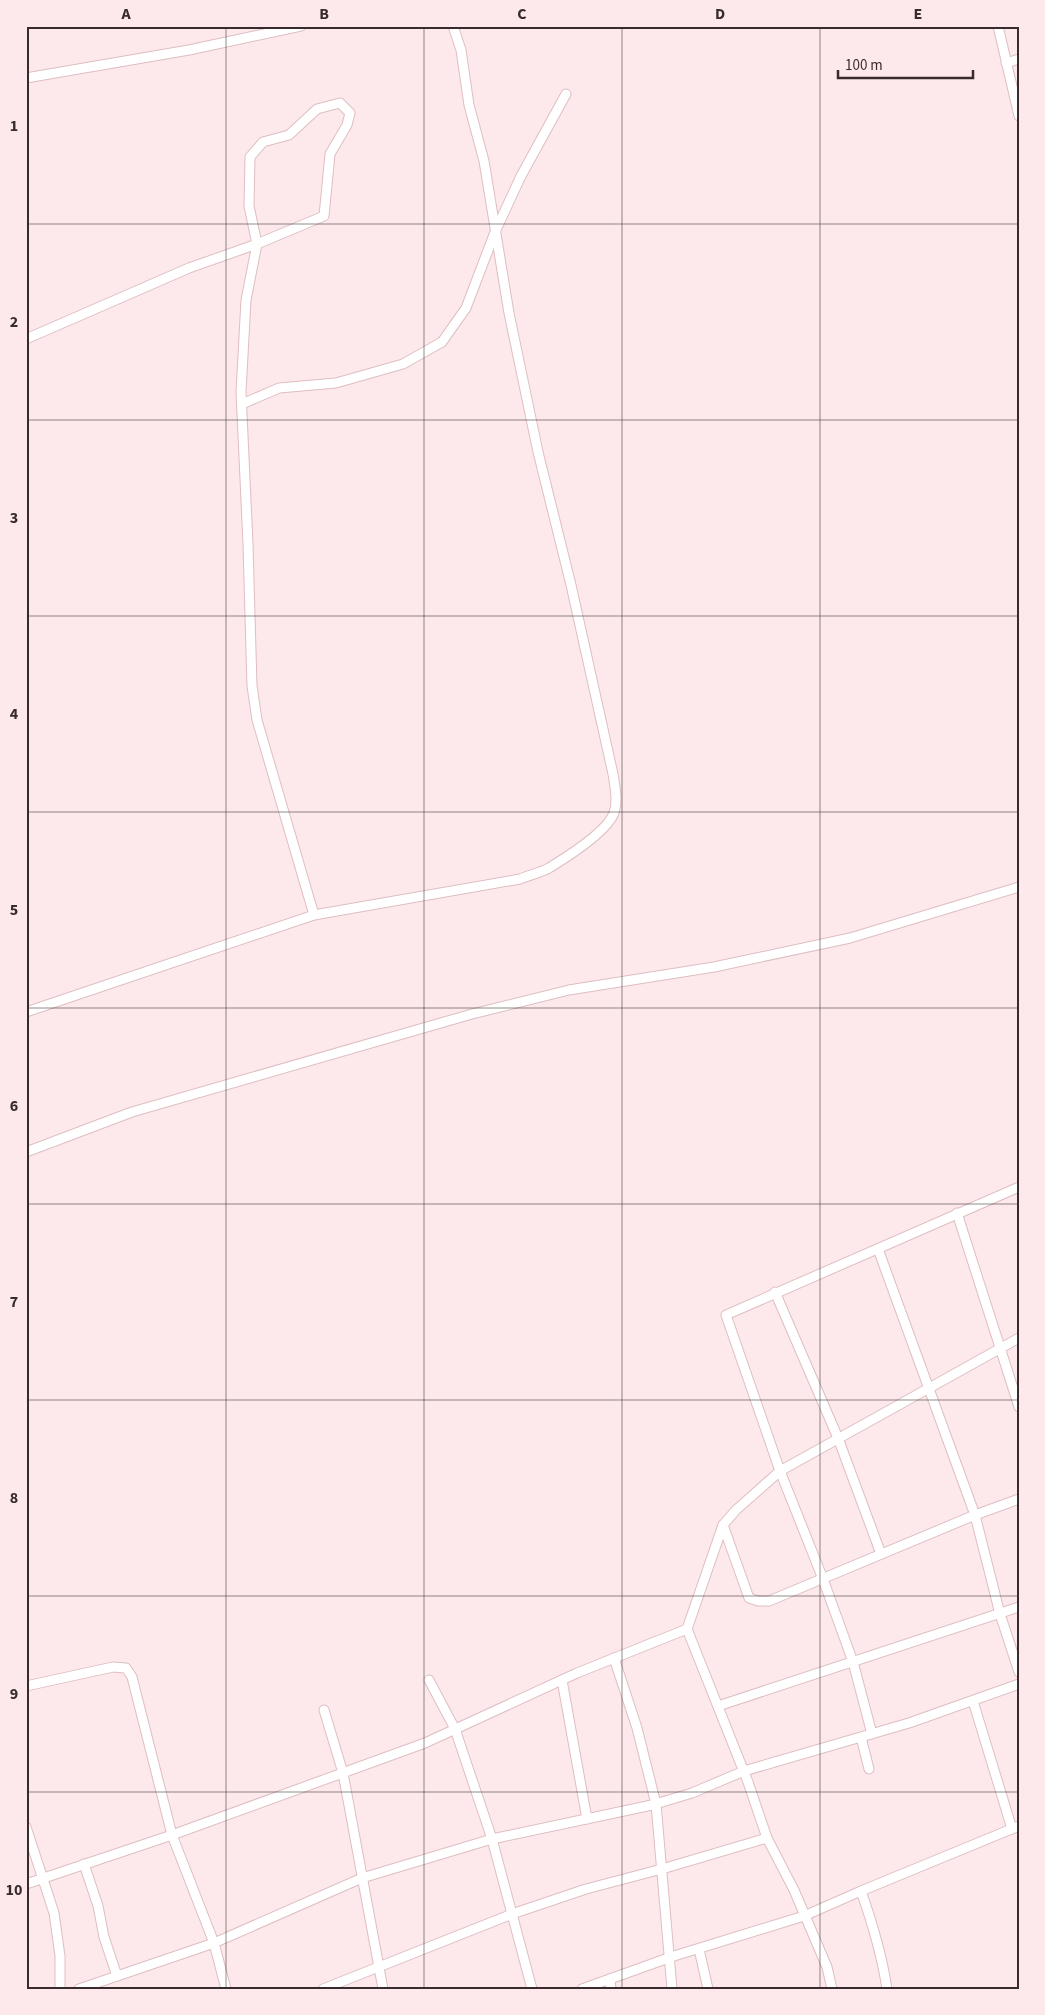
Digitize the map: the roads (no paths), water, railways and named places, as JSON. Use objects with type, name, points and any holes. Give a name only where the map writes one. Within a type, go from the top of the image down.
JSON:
[{"type":"street","points":[[26,78],[189,50],[301,26]]},
{"type":"street","points":[[26,1012],[314,915],[520,879],[548,868],[580,846],[605,828],[614,813],[616,795],[613,774],[571,585],[536,443],[508,313],[484,162],[470,105],[461,50],[453,26]]},
{"type":"street","points":[[998,26],[1019,116]]},
{"type":"street","points":[[1006,63],[1019,59]]},
{"type":"street","points":[[242,404],[279,388],[336,383],[403,364],[442,342],[466,308],[495,232],[521,176],[566,94]]},
{"type":"street","points":[[26,339],[189,268],[257,244],[324,216],[330,154],[347,125],[350,113],[340,103],[317,109],[289,135],[263,142],[250,156],[249,206],[257,244],[246,300],[242,404],[252,686],[257,720],[314,915]]},
{"type":"street","points":[[26,1152],[132,1112],[472,1014],[569,990],[714,967],[850,938],[1019,887]]},
{"type":"street","points":[[872,1734],[853,1662],[823,1579],[780,1471],[726,1315],[1019,1187]]},
{"type":"street","points":[[957,1213],[1019,1407]]},
{"type":"street","points":[[878,1249],[976,1515],[1000,1614],[1019,1672]]},
{"type":"street","points":[[775,1292],[838,1438],[881,1554]]},
{"type":"street","points":[[832,1989],[827,1967],[794,1890],[767,1838],[744,1771],[687,1629],[723,1525],[736,1510],[780,1471],[1019,1338]]},
{"type":"street","points":[[723,1525],[749,1598],[758,1601],[769,1601],[1019,1499]]},
{"type":"street","points":[[718,1706],[1019,1607]]},
{"type":"street","points":[[26,1884],[172,1835],[425,1743],[562,1680],[687,1629]]},
{"type":"street","points":[[614,1658],[637,1728],[656,1804],[672,1989]]},
{"type":"street","points":[[26,1686],[113,1666],[126,1668],[132,1677],[172,1835],[214,1943],[226,1989]]},
{"type":"street","points":[[429,1680],[455,1729],[492,1839],[532,1989]]},
{"type":"street","points":[[562,1680],[587,1819]]},
{"type":"street","points":[[79,1989],[214,1943],[362,1878],[492,1839],[656,1804],[692,1793],[744,1771],[872,1734],[1019,1684]]},
{"type":"street","points":[[582,1989],[670,1957],[804,1916],[1016,1827],[973,1701]]},
{"type":"street","points":[[324,1710],[343,1773],[383,1989]]},
{"type":"street","points":[[861,1737],[869,1768]]},
{"type":"street","points":[[26,1828],[54,1913],[60,1956],[60,1989]]},
{"type":"street","points":[[323,1989],[512,1914],[586,1889],[767,1838]]},
{"type":"street","points":[[84,1864],[98,1906],[104,1937],[117,1976]]},
{"type":"street","points":[[861,1891],[869,1913],[887,1989]]},
{"type":"street","points":[[699,1949],[708,1989]]},
{"type":"street","points":[[610,1979],[611,1989]]}]
